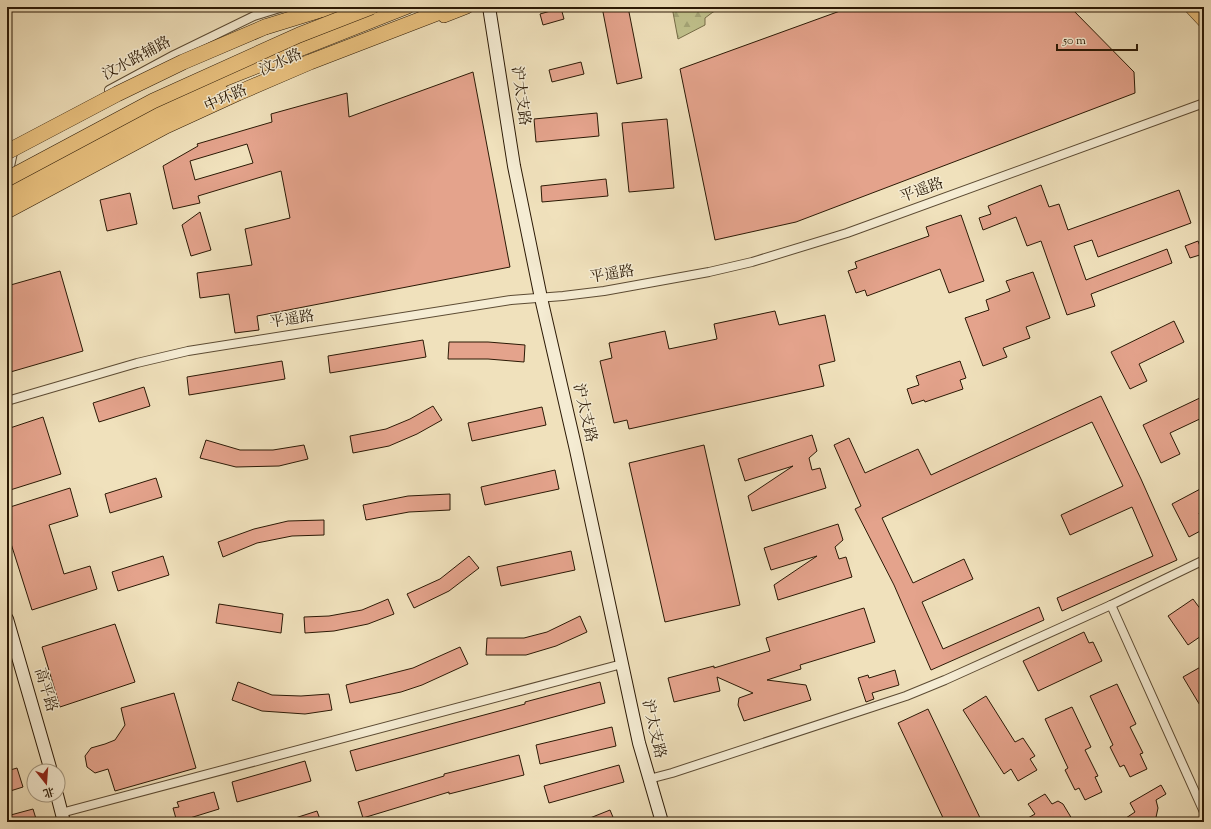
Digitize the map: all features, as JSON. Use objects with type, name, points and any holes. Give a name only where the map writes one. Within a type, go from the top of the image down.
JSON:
[{"type":"highway","points":[[7,152],[143,81],[183,62],[265,27],[320,10],[340,7]]},
{"type":"highway","name":"中环路","points":[[8,174],[153,101],[299,35],[371,7]]},
{"type":"highway","name":"中环路","points":[[7,211],[166,126],[238,93],[310,62],[453,7]]},
{"type":"main road","name":"汶水路","points":[[8,174],[36,157],[151,96],[297,30],[357,7]]},
{"type":"main road","name":"汶水路","points":[[7,189],[173,100],[408,7]]},
{"type":"main road","name":"汶水路","points":[[7,201],[172,113],[436,7]]},
{"type":"main road","name":"汶水路","points":[[7,217],[168,132],[240,98],[311,67],[467,7]]},
{"type":"main road","points":[[1191,7],[1204,21]]},
{"type":"main road","points":[[291,54],[322,20]]},
{"type":"main road","points":[[36,157],[79,151]]},
{"type":"street","name":"汶水路辅路","points":[[7,145],[174,55],[254,16],[283,7]]},
{"type":"street","name":"沪太支路","points":[[490,7],[514,166],[541,298],[578,458],[622,664],[649,779],[662,822]]},
{"type":"street","name":"平遥路","points":[[7,401],[137,363],[188,351],[511,300],[541,298],[604,290],[745,264],[847,233],[1204,103]]},
{"type":"street","points":[[8,174],[16,140]]},
{"type":"street","points":[[649,779],[680,771],[906,696],[946,680],[1111,605],[1204,560]]},
{"type":"street","points":[[1111,605],[1204,812]]},
{"type":"street","name":"高平路","points":[[7,619],[49,763]]},
{"type":"street","points":[[59,803],[62,817],[622,664]]},
{"type":"green space","points":[[672,7],[727,7],[713,12],[705,18],[705,25],[678,39]]},
{"type":"building","points":[[602,7],[628,7],[642,78],[617,84]]},
{"type":"building","points":[[851,7],[1070,7],[1134,72],[1135,93],[796,222],[715,240],[680,69]]},
{"type":"building","points":[[561,8],[564,19],[543,25],[540,14]]},
{"type":"building","points":[[581,62],[584,74],[552,82],[549,70]]},
{"type":"building","points":[[473,72],[510,267],[257,316],[259,330],[235,333],[229,294],[200,298],[197,273],[252,265],[245,229],[290,218],[281,171],[198,196],[200,203],[173,209],[163,166],[198,146],[197,144],[272,122],[271,114],[347,93],[349,117]],"holes":[[[247,144],[253,163],[195,180],[190,161]]]},
{"type":"building","points":[[597,113],[599,136],[536,142],[534,119]]},
{"type":"building","points":[[667,119],[674,188],[629,192],[622,123]]},
{"type":"building","points":[[606,179],[608,196],[542,202],[541,186]]},
{"type":"building","points":[[1041,185],[1049,207],[1059,204],[1068,230],[1179,190],[1191,223],[1098,257],[1092,240],[1074,246],[1086,280],[1167,249],[1172,263],[1091,294],[1095,306],[1067,315],[1041,241],[1027,246],[1016,217],[983,230],[979,218],[991,214],[988,206]]},
{"type":"building","points":[[130,193],[137,224],[107,231],[100,200]]},
{"type":"building","points":[[200,212],[211,250],[191,256],[182,225]]},
{"type":"building","points":[[961,215],[984,281],[949,293],[940,269],[867,296],[865,290],[856,293],[848,271],[857,268],[855,262],[929,236],[926,227]]},
{"type":"building","points":[[1198,241],[1203,254],[1190,258],[1185,246]]},
{"type":"building","points":[[60,271],[83,351],[7,373],[7,286]]},
{"type":"building","points":[[1033,272],[1050,318],[1026,327],[1030,338],[1003,348],[1007,357],[983,366],[965,318],[989,310],[986,300],[1010,291],[1006,281]]},
{"type":"building","points":[[775,311],[779,325],[825,315],[835,361],[819,365],[824,386],[629,429],[627,420],[614,423],[600,361],[612,358],[609,343],[665,331],[669,349],[717,339],[714,324]]},
{"type":"building","points":[[1174,321],[1184,342],[1139,364],[1147,381],[1130,389],[1111,352]]},
{"type":"building","points":[[423,340],[426,357],[330,373],[328,356]]},
{"type":"building","points":[[449,342],[488,342],[525,345],[524,362],[488,359],[448,359]]},
{"type":"building","points":[[282,361],[285,379],[189,395],[187,377]]},
{"type":"building","points":[[960,361],[966,378],[960,380],[963,389],[925,402],[924,400],[912,404],[907,389],[919,385],[916,376]]},
{"type":"building","points":[[144,387],[150,406],[99,422],[93,403]]},
{"type":"building","points":[[1101,396],[1141,479],[1177,560],[1062,611],[1057,598],[1153,556],[1132,507],[1070,535],[1061,515],[1123,486],[1092,422],[882,518],[913,583],[964,559],[973,579],[922,602],[943,649],[1039,607],[1044,620],[931,670],[894,585],[855,509],[861,506],[834,445],[849,438],[865,473],[918,449],[931,475]]},
{"type":"building","points":[[1204,396],[1204,417],[1170,433],[1180,454],[1161,463],[1143,425]]},
{"type":"building","points":[[433,406],[442,420],[417,434],[389,446],[353,453],[350,436],[386,429],[410,419]]},
{"type":"building","points":[[542,407],[546,425],[472,441],[468,423]]},
{"type":"building","points":[[43,417],[61,474],[7,491],[7,429]]},
{"type":"building","points":[[812,435],[817,451],[809,458],[812,470],[820,468],[826,488],[752,511],[748,496],[793,466],[745,481],[738,459]]},
{"type":"building","points":[[206,440],[240,450],[273,450],[304,445],[308,459],[279,466],[236,467],[200,458]]},
{"type":"building","points":[[704,445],[740,605],[665,622],[629,463]]},
{"type":"building","points":[[555,470],[559,489],[485,505],[481,487]]},
{"type":"building","points":[[156,478],[162,497],[110,513],[105,494]]},
{"type":"building","points":[[1204,487],[1204,510],[1199,513],[1204,523],[1204,529],[1189,537],[1172,504]]},
{"type":"building","points":[[70,488],[78,516],[49,525],[64,574],[90,566],[97,589],[32,610],[7,531],[7,508]]},
{"type":"building","points":[[450,494],[450,510],[409,512],[366,520],[363,505],[408,496]]},
{"type":"building","points":[[324,520],[324,535],[292,536],[257,543],[223,557],[218,542],[254,529],[288,521]]},
{"type":"building","points":[[838,524],[843,540],[835,547],[839,559],[846,557],[852,577],[778,600],[774,585],[817,556],[771,570],[764,548]]},
{"type":"building","points":[[571,551],[575,570],[501,586],[497,567]]},
{"type":"building","points":[[163,556],[169,575],[118,591],[112,572]]},
{"type":"building","points":[[469,556],[479,568],[449,591],[414,608],[407,594],[440,579]]},
{"type":"building","points":[[388,599],[394,614],[368,624],[334,631],[305,633],[304,617],[329,616],[362,610]]},
{"type":"building","points":[[1193,599],[1204,614],[1204,634],[1188,645],[1168,616]]},
{"type":"building","points":[[219,604],[283,614],[281,633],[216,623]]},
{"type":"building","points":[[864,608],[875,642],[800,665],[801,669],[767,680],[806,685],[811,700],[744,721],[738,705],[739,698],[753,693],[717,677],[720,691],[674,702],[668,678],[714,666],[714,668],[770,651],[766,638]]},
{"type":"building","points":[[580,616],[587,632],[556,646],[526,655],[486,655],[487,638],[524,638],[547,632]]},
{"type":"building","points":[[115,624],[135,682],[60,707],[42,647]]},
{"type":"building","points":[[1084,632],[1089,643],[1093,642],[1102,661],[1038,691],[1023,661]]},
{"type":"building","points":[[460,647],[468,664],[422,685],[401,692],[350,703],[346,685],[413,668]]},
{"type":"building","points":[[1204,665],[1204,712],[1183,677]]},
{"type":"building","points":[[895,670],[899,685],[872,693],[874,699],[866,702],[858,678],[868,675],[869,678]]},
{"type":"building","points":[[238,682],[272,695],[301,696],[329,694],[332,710],[305,714],[262,711],[232,700]]},
{"type":"building","points":[[600,682],[605,703],[356,771],[350,751],[525,704],[525,702]]},
{"type":"building","points":[[1117,684],[1136,724],[1130,727],[1143,753],[1140,754],[1147,769],[1130,777],[1124,765],[1120,767],[1110,747],[1113,745],[1090,696]]},
{"type":"building","points":[[174,693],[196,768],[115,791],[108,769],[95,773],[87,767],[85,756],[91,748],[115,740],[125,725],[121,708]]},
{"type":"building","points":[[986,696],[1015,742],[1023,738],[1035,756],[1030,759],[1037,770],[1018,781],[1011,769],[1004,774],[963,710]]},
{"type":"building","points":[[1072,707],[1091,747],[1085,750],[1098,776],[1095,777],[1102,792],[1085,800],[1079,788],[1075,790],[1065,770],[1068,768],[1045,719]]},
{"type":"building","points":[[928,709],[982,822],[945,822],[898,723]]},
{"type":"building","points":[[612,727],[616,746],[540,764],[536,745]]},
{"type":"building","points":[[519,755],[524,775],[449,794],[449,792],[363,818],[358,802],[444,776],[444,774]]},
{"type":"building","points":[[305,761],[311,781],[237,802],[232,782]]},
{"type":"building","points":[[619,765],[624,782],[549,803],[544,786]]},
{"type":"building","points":[[17,768],[23,787],[7,792],[7,771]]},
{"type":"building","points":[[1161,785],[1166,794],[1156,800],[1158,808],[1155,822],[1120,822],[1135,812],[1130,803]]},
{"type":"building","points":[[214,792],[219,809],[177,822],[173,808],[179,807],[177,802]]},
{"type":"building","points":[[1045,794],[1052,804],[1058,801],[1063,804],[1072,819],[1066,822],[1021,822],[1035,814],[1028,804]]},
{"type":"building","points":[[33,809],[37,822],[7,822],[7,816]]},
{"type":"building","points":[[610,810],[615,822],[580,822]]},
{"type":"building","points":[[317,811],[321,822],[289,822],[289,820]]}]
